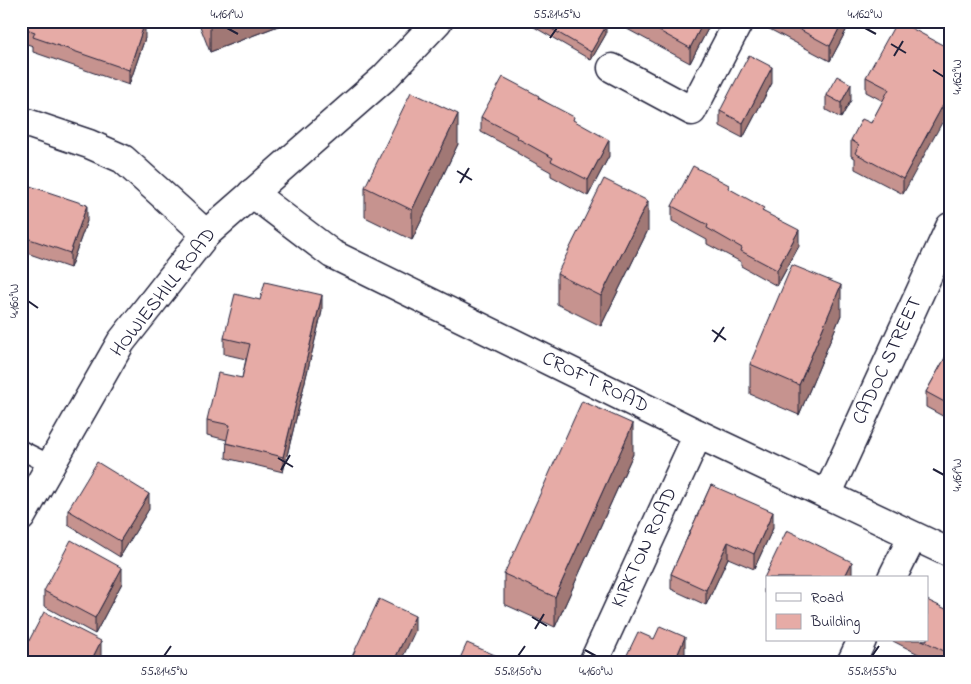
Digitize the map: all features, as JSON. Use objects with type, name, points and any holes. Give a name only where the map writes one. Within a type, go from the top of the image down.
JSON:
[{"type":"street","name":"HOWIESHILL ROAD","points":[[21,517],[121,342],[206,234],[384,78],[438,21]]},
{"type":"street","points":[[612,68],[692,111],[739,21]]},
{"type":"street","points":[[21,121],[89,144],[123,159],[206,234]]},
{"type":"street","name":"CROFT ROAD","points":[[252,194],[332,254],[698,434],[950,553]]},
{"type":"street","name":"CADOC STREET","points":[[827,495],[950,227]]},
{"type":"street","name":"KIRKTON ROAD","points":[[593,663],[698,434]]},
{"type":"street","points":[[893,576],[913,536]]},
{"type":"street","points":[[851,663],[861,642]]},
{"type":"lane","points":[[21,450],[51,465]]},
{"type":"building","points":[[21,21],[145,22],[129,70],[33,37],[35,32],[21,27]]},
{"type":"building","points":[[538,21],[598,21],[606,26],[591,52]]},
{"type":"building","points":[[641,21],[704,21],[690,48]]},
{"type":"building","points":[[784,21],[843,21],[830,46]]},
{"type":"building","points":[[897,21],[950,49],[950,92],[903,179],[855,153],[859,145],[851,140],[862,119],[871,123],[889,89],[866,77]]},
{"type":"building","points":[[749,55],[772,67],[743,123],[720,111]]},
{"type":"building","points":[[837,76],[851,84],[841,103],[826,95]]},
{"type":"building","points":[[503,77],[539,96],[538,98],[574,117],[573,120],[609,140],[588,180],[551,161],[553,158],[517,138],[518,136],[481,117]]},
{"type":"building","points":[[411,92],[458,114],[412,210],[365,187]]},
{"type":"building","points":[[693,166],[729,185],[728,188],[764,208],[762,211],[799,230],[777,270],[741,251],[742,248],[707,228],[708,225],[672,206]]},
{"type":"building","points":[[604,179],[648,201],[601,296],[557,274]]},
{"type":"building","points":[[21,183],[87,205],[70,253],[21,236]]},
{"type":"building","points":[[792,265],[841,285],[799,385],[750,364]]},
{"type":"building","points":[[265,282],[322,295],[283,457],[226,443],[230,425],[207,420],[218,373],[242,378],[250,344],[224,338],[235,294],[260,300]]},
{"type":"building","points":[[950,349],[950,405],[926,392]]},
{"type":"building","points":[[582,401],[633,424],[555,597],[504,574]]},
{"type":"building","points":[[97,462],[149,494],[120,541],[68,510]]},
{"type":"building","points":[[711,485],[773,512],[754,554],[728,542],[706,590],[671,574]]},
{"type":"building","points":[[787,530],[852,562],[845,576],[766,576],[766,579],[764,578]]},
{"type":"building","points":[[71,540],[122,568],[95,618],[44,591]]},
{"type":"building","points":[[379,599],[415,616],[393,663],[349,663]]},
{"type":"building","points":[[928,600],[950,611],[950,654],[926,642],[928,642]]},
{"type":"building","points":[[44,612],[101,641],[90,663],[21,663],[21,656]]},
{"type":"building","points":[[660,626],[685,637],[674,663],[639,663],[626,657],[638,632],[654,639]]},
{"type":"building","points":[[467,643],[511,662],[511,663],[458,663]]}]
